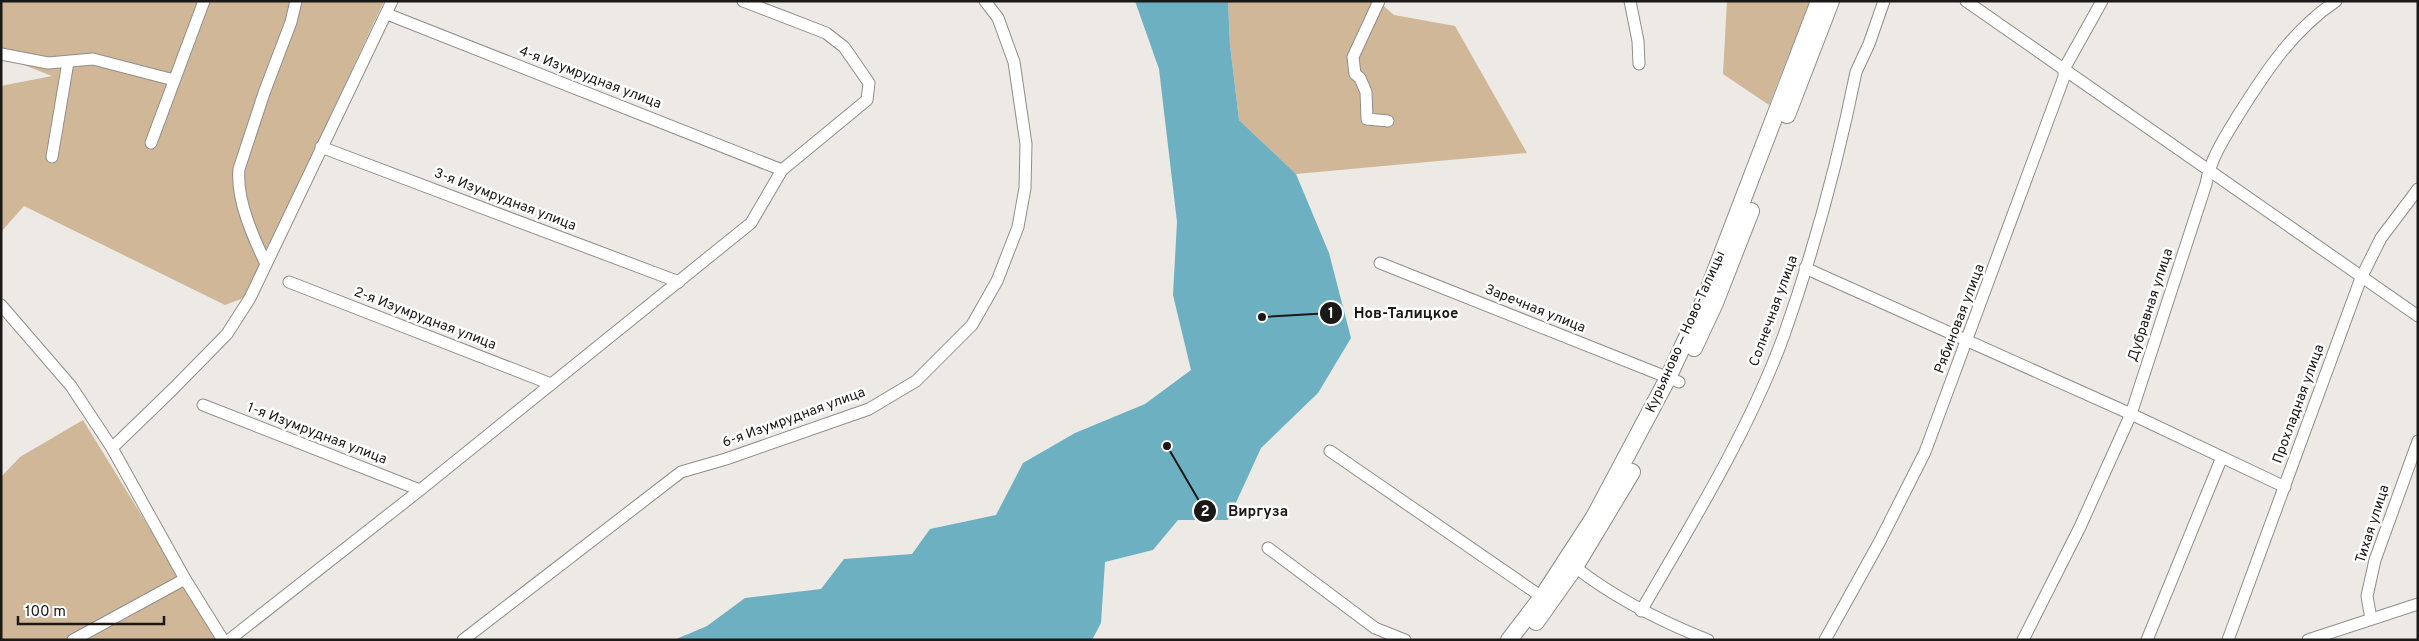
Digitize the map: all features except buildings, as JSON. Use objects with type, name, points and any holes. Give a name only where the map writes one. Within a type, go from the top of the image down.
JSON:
[{"type":"main road","name":"Курьяново — Ново-Талицы","points":[[1509,640],[1542,597],[1594,517],[1674,380],[1819,1]]},
{"type":"main road","name":"Курьяново — Ново-Талицы","points":[[1523,640],[1575,567],[1634,468],[1674,380],[1732,261],[1831,1]]},
{"type":"street","points":[[151,143],[204,1]]},
{"type":"street","points":[[266,264],[251,232],[238,180],[239,169],[264,93],[292,22],[296,1]]},
{"type":"street","points":[[112,448],[227,334],[250,298],[392,1]]},
{"type":"street","points":[[228,640],[420,490],[751,223],[782,170],[867,100],[869,83],[844,47],[826,33],[744,1]]},
{"type":"street","name":"6-я Изумрудная улица","points":[[463,640],[681,472],[726,459],[869,409],[916,381],[972,325],[997,281],[1018,227],[1025,188],[1026,144],[1014,62],[998,18],[985,1]]},
{"type":"street","points":[[1379,1],[1353,58],[1356,74],[1360,78],[1366,92],[1366,119],[1388,121]]},
{"type":"street","points":[[1630,1],[1638,41],[1639,64]]},
{"type":"street","name":"Солнечная улица","points":[[1641,611],[1707,497],[1758,396],[1783,336],[1805,268],[1839,146],[1856,72],[1869,44],[1884,1]]},
{"type":"street","points":[[1966,1],[2418,316]]},
{"type":"street","name":"Рябиновая улица","points":[[1825,640],[1880,541],[1926,452],[2064,77],[2064,69],[2102,1]]},
{"type":"street","name":"Дубравная улица","points":[[2023,640],[2080,527],[2131,414],[2206,184],[2208,171],[2235,120],[2274,60],[2305,25],[2336,1]]},
{"type":"street","name":"4-я Изумрудная улица","points":[[387,14],[782,170]]},
{"type":"street","points":[[1,54],[48,62],[93,59],[174,80]]},
{"type":"street","points":[[52,157],[68,62]]},
{"type":"street","name":"3-я Изумрудная улица","points":[[321,147],[679,282]]},
{"type":"street","name":"Прохладная улица","points":[[2228,640],[2361,278],[2381,238],[2418,189]]},
{"type":"street","name":"Заречная улица","points":[[1380,263],[1674,380]]},
{"type":"street","points":[[1805,268],[1967,343],[2131,414],[2285,486]]},
{"type":"street","name":"2-я Изумрудная улица","points":[[289,282],[551,384]]},
{"type":"street","points":[[1,305],[71,386],[112,448],[185,579],[224,640]]},
{"type":"street","name":"1-я Изумрудная улица","points":[[203,405],[420,490]]},
{"type":"street","name":"Тихая улица","points":[[2372,619],[2367,596],[2375,560],[2418,441]]},
{"type":"street","points":[[1330,451],[1542,597]]},
{"type":"street","points":[[2147,640],[2222,457]]},
{"type":"street","points":[[1268,548],[1375,628],[1405,640]]},
{"type":"street","points":[[1575,567],[1603,589],[1641,611],[1708,640]]},
{"type":"street","points":[[73,640],[185,579]]},
{"type":"street","points":[[2308,640],[2418,604]]},
{"type":"shaded area","points":[[1,1],[384,1],[246,297],[225,305],[24,206],[1,232],[1,86],[52,76],[1,56]]},
{"type":"shaded area","points":[[1228,1],[1378,1],[1394,15],[1455,26],[1527,153],[1296,174],[1239,120],[1230,45]]},
{"type":"shaded area","points":[[1727,1],[1810,1],[1769,105],[1723,74]]},
{"type":"shaded area","points":[[83,420],[218,640],[1,640],[1,477],[20,457]]},
{"type":"water","points":[[1135,1],[1228,1],[1230,45],[1239,120],[1296,174],[1329,253],[1351,338],[1318,393],[1261,448],[1228,520],[1178,520],[1153,550],[1105,562],[1101,623],[1092,640],[674,640],[707,626],[745,598],[821,589],[844,559],[912,554],[930,529],[996,515],[1023,463],[1075,433],[1145,404],[1191,370],[1173,295],[1177,222],[1159,69]]},
{"type":"place","name":"Нов-Талицкое","points":[[1262,317]]},
{"type":"place","name":"Виргуза","points":[[1167,446]]}]
